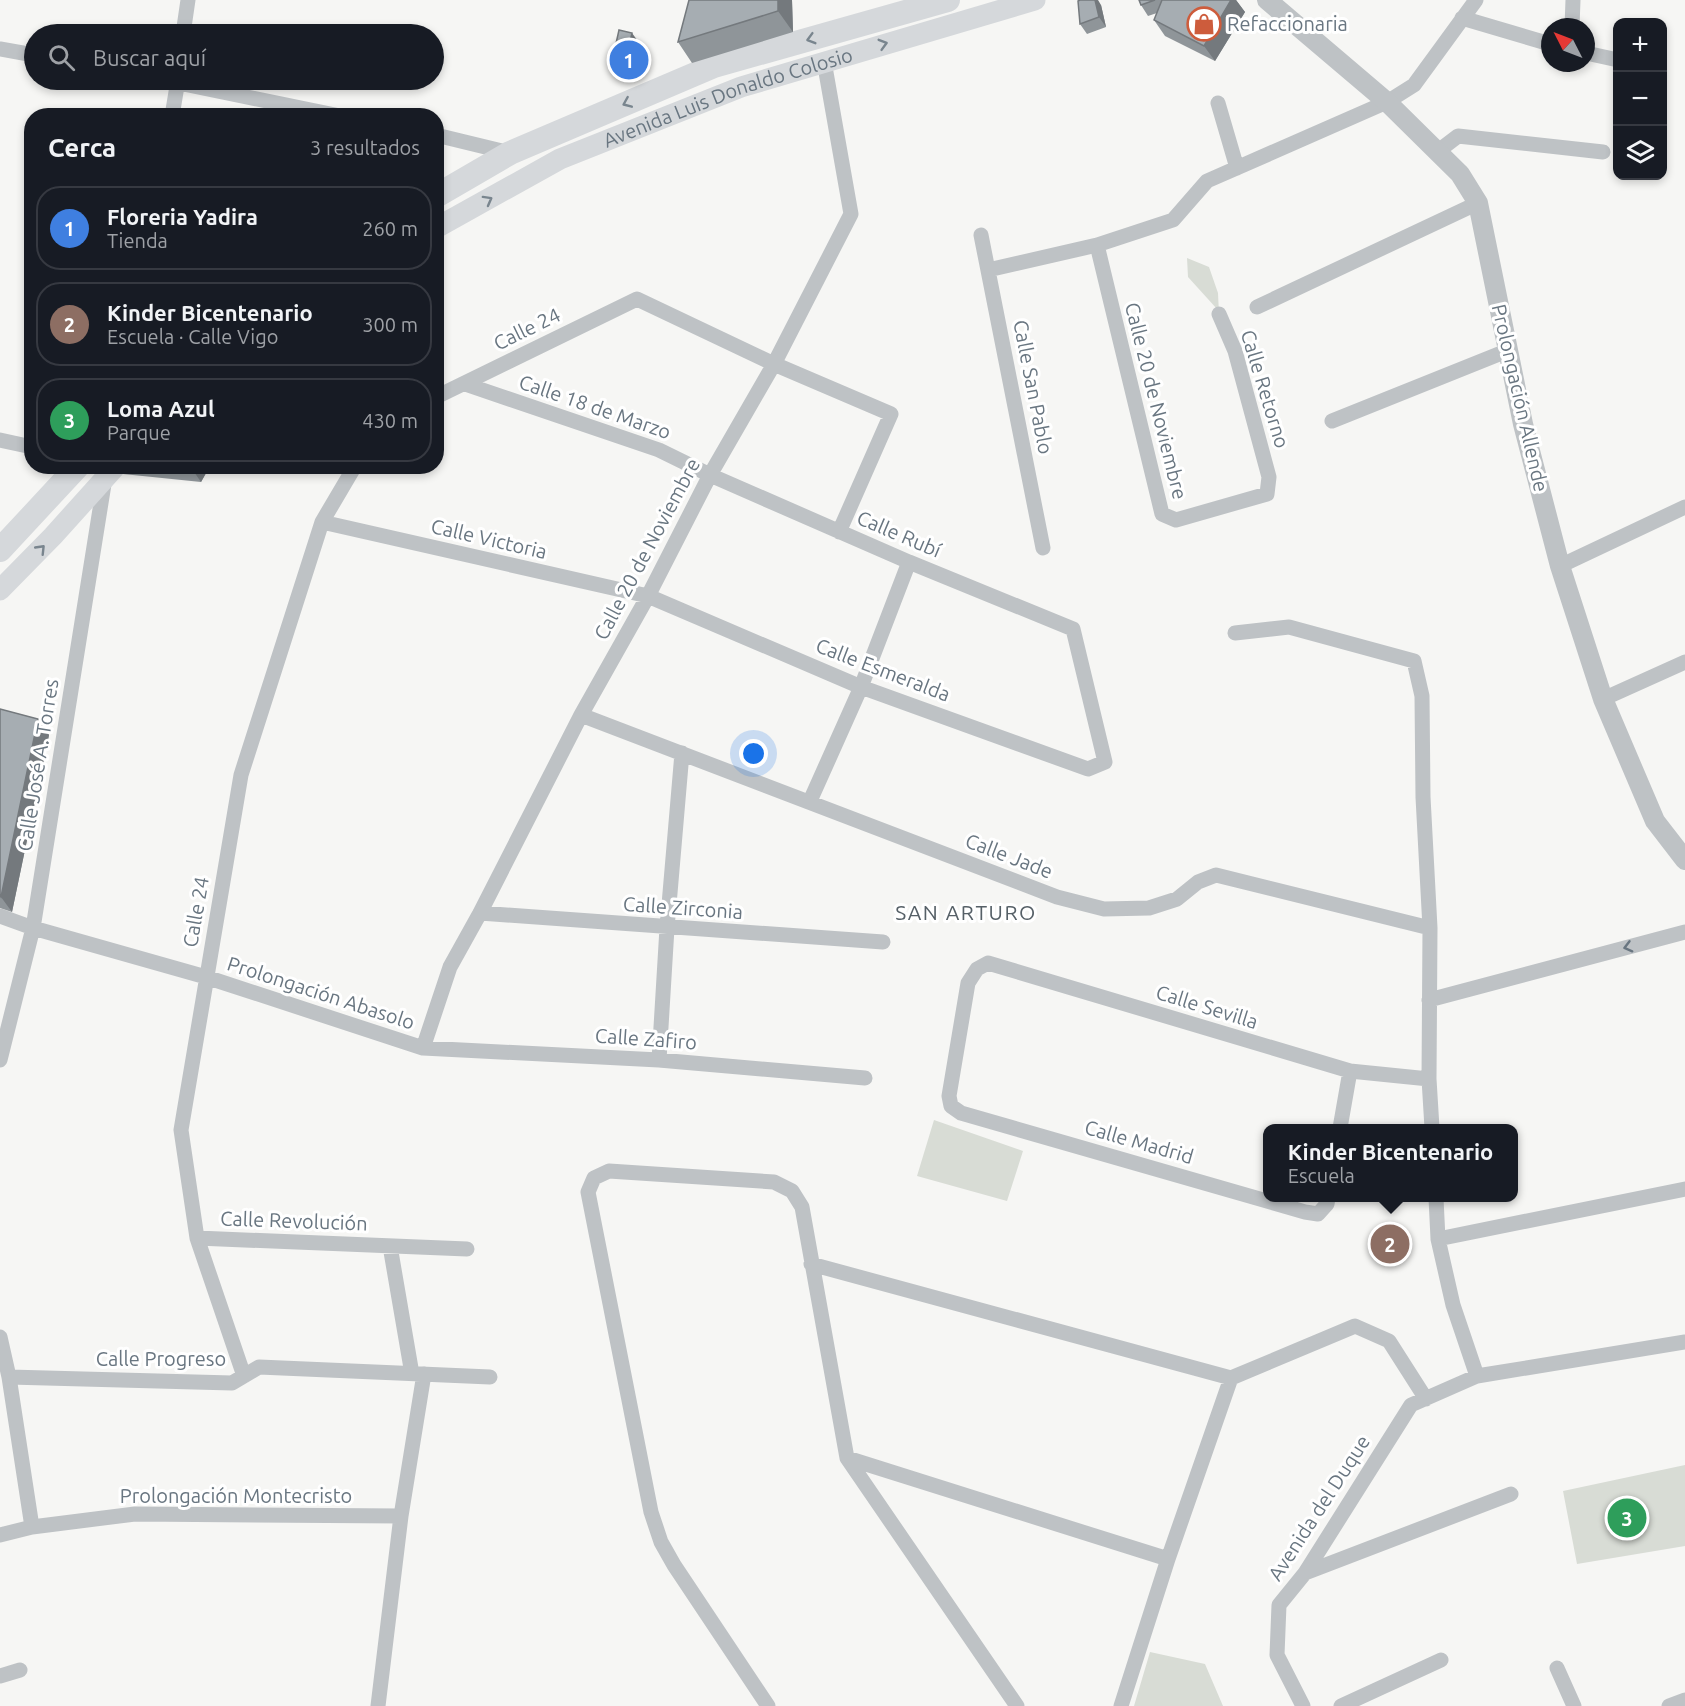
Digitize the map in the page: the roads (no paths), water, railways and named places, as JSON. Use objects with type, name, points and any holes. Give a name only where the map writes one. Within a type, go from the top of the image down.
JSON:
[{"type":"main road","name":"Avenida Luis Donaldo Colosio","points":[[444,191],[510,153],[714,66],[948,0]]},
{"type":"main road","name":"Avenida Luis Donaldo Colosio","points":[[444,224],[560,159],[741,87],[1035,0]]},
{"type":"main road","points":[[0,550],[71,474]]},
{"type":"main road","points":[[0,590],[53,536],[108,474]]},
{"type":"street","points":[[184,24],[188,0]]},
{"type":"street","name":"Prolongación Allende","points":[[1267,0],[1387,102],[1460,174],[1478,203],[1524,424],[1560,566],[1603,699],[1654,821],[1685,860]]},
{"type":"street","points":[[988,270],[1097,245],[1173,220],[1207,181],[1387,102],[1414,85],[1476,0]]},
{"type":"street","points":[[1572,18],[1573,0]]},
{"type":"street","points":[[1462,18],[1541,41]]},
{"type":"street","points":[[0,49],[24,53]]},
{"type":"street","points":[[1595,55],[1613,59]]},
{"type":"street","name":"Calle 20 de Noviembre","points":[[423,1048],[450,967],[581,715],[648,596],[710,475],[774,364],[851,214],[824,61]]},
{"type":"street","points":[[172,108],[173,90]]},
{"type":"street","points":[[219,90],[303,108]]},
{"type":"street","points":[[1218,103],[1237,168]]},
{"type":"street","points":[[1437,152],[1458,136],[1603,152]]},
{"type":"street","points":[[444,137],[510,153]]},
{"type":"street","points":[[1257,307],[1478,203]]},
{"type":"street","name":"Calle San Pablo","points":[[981,235],[1043,548]]},
{"type":"street","name":"Calle 20 de Noviembre","points":[[1097,245],[1162,514],[1176,520],[1267,494],[1269,477]]},
{"type":"street","name":"Calle 24","points":[[444,393],[637,299],[774,364]]},
{"type":"street","name":"Calle Retorno","points":[[1219,314],[1235,351],[1269,477]]},
{"type":"street","points":[[1332,421],[1509,350]]},
{"type":"street","points":[[774,364],[891,414],[839,532]]},
{"type":"street","name":"Calle 18 de Marzo","points":[[465,384],[659,450],[710,475]]},
{"type":"street","points":[[0,440],[24,445]]},
{"type":"street","name":"Calle José A. Torres","points":[[0,1060],[33,928],[110,474]]},
{"type":"street","name":"Calle 24","points":[[244,1376],[197,1238],[181,1130],[241,775],[322,522],[350,474]]},
{"type":"street","name":"Calle Rubí","points":[[710,475],[909,562],[1073,629],[1104,762]]},
{"type":"street","points":[[1560,566],[1685,507]]},
{"type":"street","name":"Calle Victoria","points":[[322,522],[648,596]]},
{"type":"street","points":[[810,801],[861,687],[909,562]]},
{"type":"street","name":"Calle Esmeralda","points":[[648,596],[861,687],[1088,769],[1104,762]]},
{"type":"street","points":[[1235,633],[1289,627],[1414,661],[1422,696],[1423,797],[1430,928],[1429,1079],[1432,1124]]},
{"type":"street","points":[[1603,699],[1685,662]]},
{"type":"street","name":"Calle Jade","points":[[581,715],[1057,897],[1104,909],[1149,908],[1177,899],[1198,882],[1216,875],[1430,928]]},
{"type":"street","points":[[659,1060],[667,928],[682,753]]},
{"type":"street","name":"Calle Zirconia","points":[[480,913],[883,942]]},
{"type":"street","name":"Prolongación Abasolo","points":[[0,916],[33,928],[206,977],[423,1048]]},
{"type":"street","points":[[1429,1000],[1685,932]]},
{"type":"street","name":"Calle Sevilla","points":[[951,1106],[949,1096],[968,983],[977,969],[988,963],[1350,1071],[1429,1079]]},
{"type":"street","name":"Calle Zafiro","points":[[423,1048],[659,1060],[865,1078]]},
{"type":"street","points":[[1341,1124],[1350,1071]]},
{"type":"street","name":"Calle Madrid","points":[[951,1106],[961,1113],[1263,1198]]},
{"type":"street","points":[[768,1706],[674,1564],[661,1542],[651,1512],[588,1192],[594,1178],[609,1171],[774,1182],[792,1191],[802,1207],[847,1458],[1017,1706]]},
{"type":"street","points":[[1438,1239],[1685,1190]]},
{"type":"street","name":"Calle Madrid","points":[[1276,1202],[1318,1214],[1327,1202]]},
{"type":"street","points":[[1436,1202],[1438,1239],[1454,1305],[1477,1377]]},
{"type":"street","name":"Calle Revolución","points":[[197,1238],[467,1249]]},
{"type":"street","points":[[378,1706],[418,1374],[390,1246]]},
{"type":"street","points":[[811,1264],[1231,1378],[1355,1326],[1389,1341],[1425,1398],[1477,1377],[1685,1342]]},
{"type":"street","points":[[0,1337],[9,1377],[32,1527]]},
{"type":"street","name":"Calle Progreso","points":[[9,1377],[232,1383],[259,1367],[490,1377]]},
{"type":"street","points":[[1121,1706],[1168,1559],[1231,1378]]},
{"type":"street","name":"Avenida del Duque","points":[[1303,1706],[1277,1654],[1279,1605],[1305,1573],[1411,1405],[1425,1398]]},
{"type":"street","points":[[847,1458],[1168,1559]]},
{"type":"street","points":[[1305,1573],[1511,1494]]},
{"type":"street","name":"Prolongación Montecristo","points":[[0,1535],[32,1527],[135,1514],[401,1516]]},
{"type":"street","points":[[1341,1706],[1441,1660]]},
{"type":"street","points":[[1557,1668],[1574,1706]]},
{"type":"street","points":[[0,1676],[20,1670]]},
{"type":"street","points":[[1669,1706],[1685,1700]]},
{"type":"place","name":"Refaccionaria","points":[[1204,24]]},
{"type":"place","name":"Floreria Yadira","points":[[629,60]]},
{"type":"place","name":"Kinder Bicentenario","points":[[1390,1244]]},
{"type":"place","name":"Loma Azul","points":[[1627,1518]]},
{"type":"district","name":"SAN ARTURO","points":[[966,913]]}]
